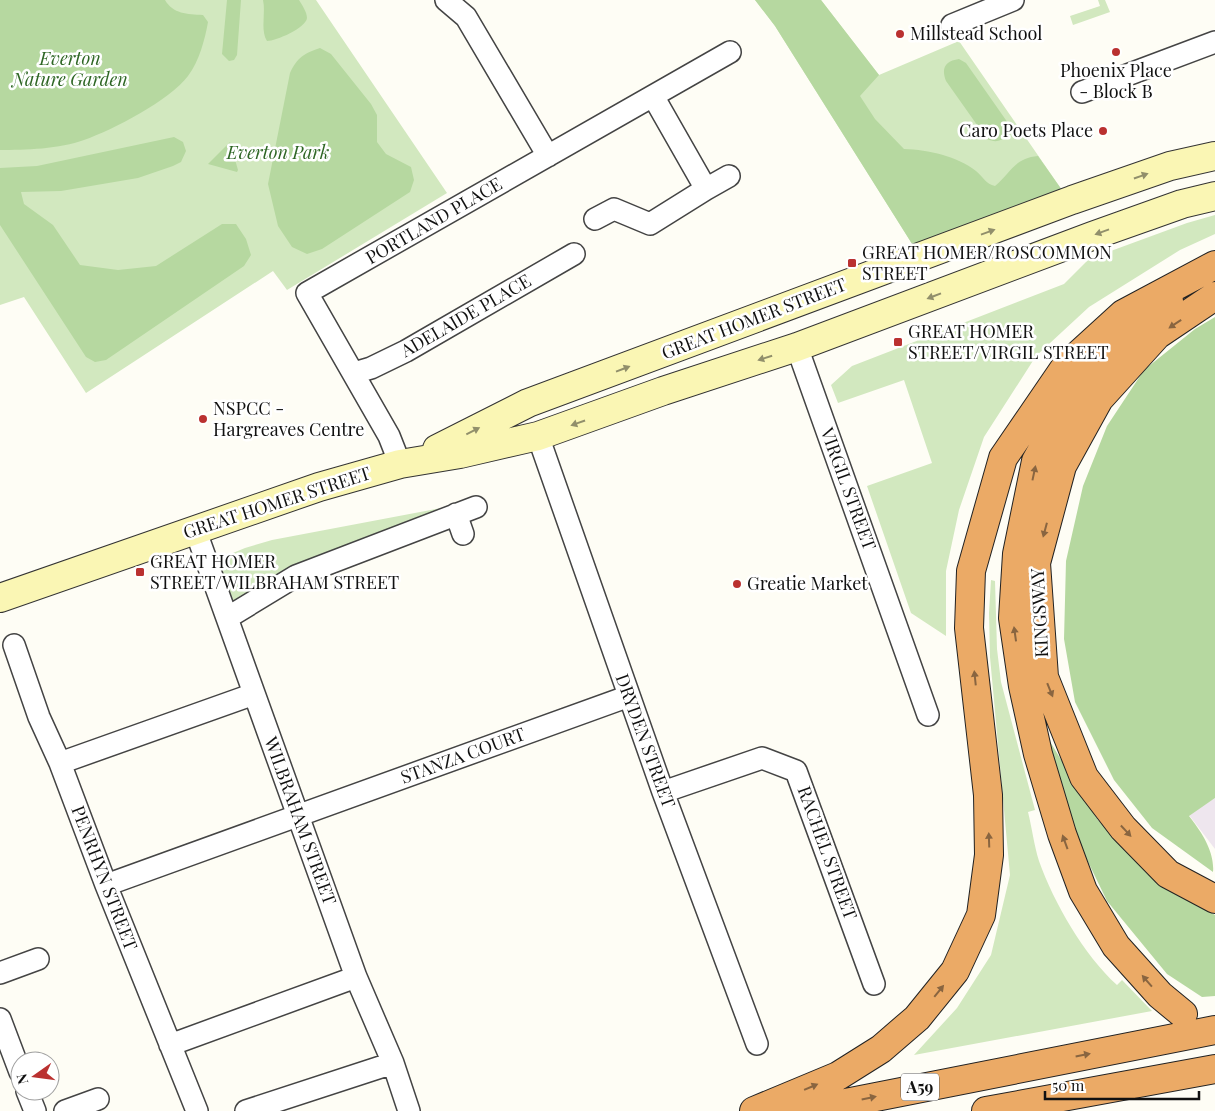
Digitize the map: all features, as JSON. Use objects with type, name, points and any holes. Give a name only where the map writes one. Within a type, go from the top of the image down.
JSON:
[{"type":"highway","points":[[1183,1014],[1160,995],[1116,946],[1083,892],[1062,834],[1038,754],[1023,686],[1013,618],[1017,554],[1036,461],[1081,380],[1209,267]]},
{"type":"highway","points":[[754,1111],[838,1076],[881,1049],[917,1018],[955,971],[981,915],[989,855],[988,794],[969,628],[971,571],[1003,458],[1066,366],[1123,314],[1209,267]]},
{"type":"highway","name":"KINGSWAY","points":[[1215,296],[1157,335],[1099,399],[1062,466],[1036,563],[1044,677],[1084,777],[1123,828],[1168,874],[1215,899]]},
{"type":"highway","name":"A59","points":[[804,1111],[1215,1030]]},
{"type":"highway","points":[[986,1111],[1215,1069]]},
{"type":"street","points":[[446,0],[466,17],[548,156]]},
{"type":"street","points":[[952,25],[1013,0]]},
{"type":"street","points":[[1082,92],[1215,42]]},
{"type":"street","name":"PORTLAND PLACE","points":[[407,462],[389,436],[307,293],[730,52]]},
{"type":"street","points":[[653,96],[706,189]]},
{"type":"street","name":"GREAT HOMER STREET","points":[[407,462],[528,403],[1072,200],[1170,166],[1215,156]]},
{"type":"street","points":[[594,219],[614,209],[650,224],[729,176]]},
{"type":"street","name":"GREAT HOMER STREET","points":[[0,598],[319,487],[407,462],[460,454],[538,436],[663,391],[797,347],[1182,204],[1215,196]]},
{"type":"street","name":"ADELAIDE PLACE","points":[[354,373],[371,368],[406,351],[574,254]]},
{"type":"street","name":"VIRGIL STREET","points":[[797,347],[928,715]]},
{"type":"street","name":"DRYDEN STREET","points":[[538,436],[663,792],[757,1044]]},
{"type":"street","points":[[227,618],[296,576],[459,524],[476,507]]},
{"type":"street","name":"WILBRAHAM STREET","points":[[195,529],[356,977],[393,1063],[409,1111]]},
{"type":"street","name":"PENRHYN STREET","points":[[14,645],[38,717],[60,763],[106,885],[197,1111]]},
{"type":"street","points":[[60,763],[254,694]]},
{"type":"street","name":"STANZA COURT","points":[[106,885],[629,696]]},
{"type":"street","name":"RACHEL STREET","points":[[663,792],[762,758],[796,771],[874,984]]},
{"type":"street","points":[[0,973],[38,959]]},
{"type":"street","points":[[170,1045],[356,977]]},
{"type":"street","points":[[0,1019],[12,1051]]},
{"type":"street","points":[[246,1111],[393,1063]]},
{"type":"street","points":[[65,1111],[98,1099]]},
{"type":"shaded area","points":[[1215,798],[1215,849],[1189,815]]},
{"type":"green space","name":"Everton Park","points":[[0,0],[316,0],[447,193],[287,290],[273,271],[86,393],[24,297],[0,305]]},
{"type":"green space","name":"Everton Nature Garden","points":[[0,0],[165,0],[176,11],[186,14],[203,15],[208,22],[203,43],[192,70],[180,85],[155,104],[110,129],[75,143],[42,148],[0,150]]},
{"type":"green space","points":[[227,0],[241,0],[237,55],[234,60],[229,61],[222,54]]},
{"type":"green space","points":[[263,0],[299,0],[307,18],[302,26],[296,30],[277,39],[267,41],[263,27]]},
{"type":"green space","points":[[755,0],[821,0],[879,75],[959,41],[1064,193],[914,247],[775,26]]},
{"type":"green space","points":[[755,0],[821,0],[879,75],[860,96],[875,119],[904,149],[933,152],[960,161],[995,186],[1018,163],[1030,157],[1038,156],[1064,193],[914,247],[775,26]]},
{"type":"green space","points":[[1098,0],[1105,0],[1110,12],[1073,25],[1070,16],[1100,6]]},
{"type":"green space","points":[[320,48],[331,54],[371,104],[377,115],[377,142],[386,154],[411,167],[414,180],[410,192],[322,249],[307,254],[292,247],[278,226],[268,184],[290,73],[295,63],[302,57]]},
{"type":"green space","points":[[959,59],[966,63],[1008,123],[1008,136],[1003,139],[993,141],[987,139],[946,81],[945,66],[950,61]]},
{"type":"green space","points":[[174,137],[183,142],[186,151],[181,162],[173,166],[138,178],[61,191],[21,192],[24,204],[53,225],[80,265],[118,270],[156,266],[222,224],[236,224],[246,239],[251,255],[244,266],[106,360],[95,362],[86,357],[0,225],[0,168],[37,166]]},
{"type":"green space","points":[[230,142],[237,172],[208,164]]},
{"type":"green space","points":[[1215,215],[1215,234],[1180,250],[1089,307],[1036,356],[984,437],[959,510],[946,571],[946,636],[911,613],[867,486],[932,463],[904,380],[838,403],[831,385],[852,366],[1064,284],[1089,259],[1187,223]]},
{"type":"green space","points":[[1215,317],[1215,798],[1189,816],[1202,834],[1212,856],[1213,872],[1152,828],[1114,780],[1075,702],[1064,639],[1066,561],[1083,486],[1107,426],[1144,370],[1195,329]]},
{"type":"green space","points":[[473,502],[232,607],[216,560],[245,548],[272,540]]},
{"type":"green space","points":[[991,580],[995,581],[997,649],[1001,682],[1035,810],[1028,812],[1039,861],[1053,894],[1071,928],[1093,959],[1117,985],[1122,980],[1152,1011],[914,1055],[957,1008],[991,955],[1010,875],[990,657],[989,613]]},
{"type":"green space","points":[[1049,740],[1098,820],[1150,874],[1215,915],[1215,996],[1202,997],[1167,974],[1107,901],[1076,837]]},
{"type":"place","name":"Millstead School","points":[[900,34]]},
{"type":"place","name":"Phoenix Place - Block B","points":[[1116,52]]},
{"type":"place","name":"Caro Poets Place","points":[[1103,131]]},
{"type":"place","name":"GREAT HOMER/ROSCOMMON STREET","points":[[852,263]]},
{"type":"place","name":"GREAT HOMER STREET/VIRGIL STREET","points":[[898,342]]},
{"type":"place","name":"NSPCC - Hargreaves Centre","points":[[203,419]]},
{"type":"place","name":"GREAT HOMER STREET/WILBRAHAM STREET","points":[[140,572]]},
{"type":"place","name":"Greatie Market","points":[[737,584]]}]
